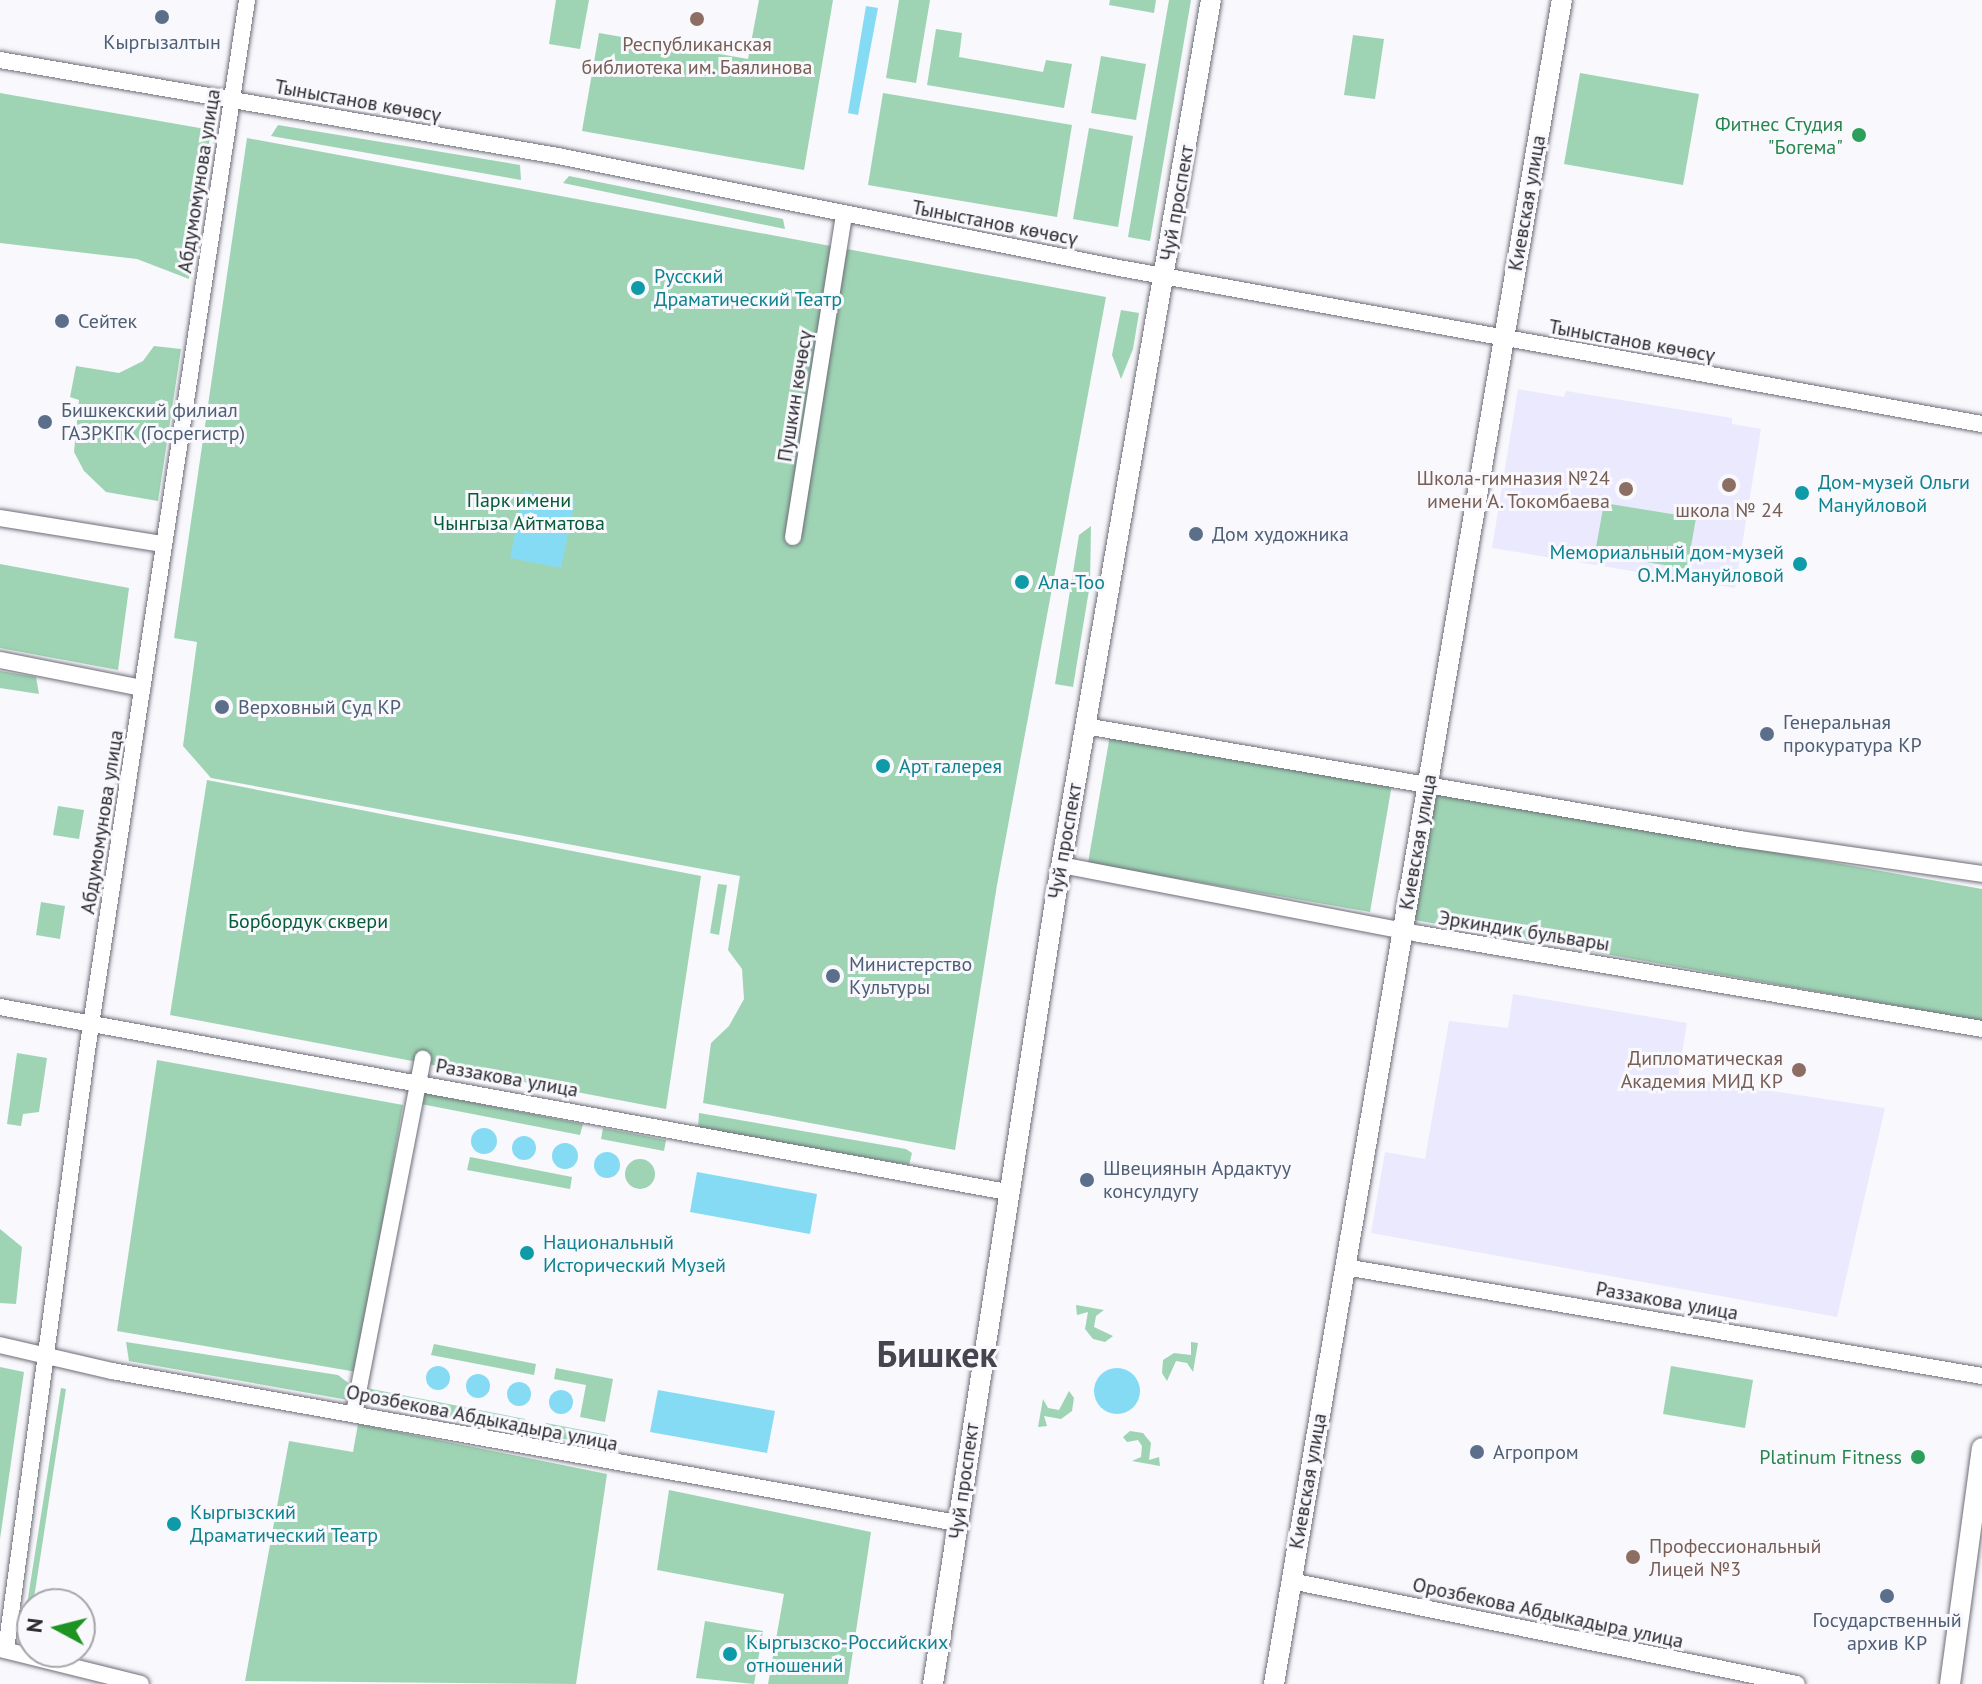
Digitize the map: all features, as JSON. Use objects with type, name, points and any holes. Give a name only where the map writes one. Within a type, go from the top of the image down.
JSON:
[{"type":"main road","name":"Чуй проспект","points":[[933,1684],[1007,1192],[1211,0]]},
{"type":"main road","name":"Киевская улица","points":[[1274,1684],[1562,0]]},
{"type":"main road","points":[[1950,1684],[1982,1448]]},
{"type":"street","name":"Абдумомунова улица","points":[[3,1650],[92,1023],[247,0]]},
{"type":"street","name":"Тыныстанов көчөсү","points":[[0,60],[558,156],[1165,276],[1982,424]]},
{"type":"street","name":"Пушкин көчөсү","points":[[793,537],[844,214]]},
{"type":"street","points":[[0,518],[163,544]]},
{"type":"street","points":[[0,660],[142,688]]},
{"type":"street","points":[[1085,726],[1982,874]]},
{"type":"street","name":"Эркиндик бульвары","points":[[1061,865],[1403,931],[1982,1029]]},
{"type":"street","name":"Раззакова улица","points":[[0,1007],[1007,1192]]},
{"type":"street","points":[[354,1413],[423,1059]]},
{"type":"street","name":"Раззакова улица","points":[[1345,1267],[1982,1376]]},
{"type":"street","name":"Орозбекова Абдыкадыра улица","points":[[0,1345],[112,1371],[957,1523]]},
{"type":"street","name":"Орозбекова Абдыкадыра улица","points":[[1291,1581],[1797,1684]]},
{"type":"street","points":[[3,1650],[141,1684]]},
{"type":"shaded area","name":"Школа-гимназия №24 имени А. Токомбаева","points":[[1518,389],[1564,397],[1566,391],[1732,418],[1732,424],[1761,429],[1735,588],[1492,548]]},
{"type":"shaded area","points":[[1513,994],[1687,1023],[1678,1077],[1885,1108],[1837,1317],[1371,1233],[1385,1152],[1425,1159],[1449,1021],[1508,1028]]},
{"type":"green space","points":[[556,0],[589,0],[580,49],[549,44]]},
{"type":"green space","points":[[759,0],[833,0],[804,170],[582,131],[599,33],[748,59]]},
{"type":"green space","points":[[899,0],[930,0],[916,83],[886,78]]},
{"type":"green space","points":[[1110,0],[1156,0],[1154,13],[1109,5]]},
{"type":"green space","points":[[1169,0],[1191,0],[1150,241],[1128,237]]},
{"type":"green space","points":[[936,29],[962,33],[959,57],[1043,72],[1046,60],[1072,64],[1064,108],[927,85]]},
{"type":"green space","points":[[1353,35],[1384,39],[1375,99],[1344,95]]},
{"type":"green space","points":[[1101,56],[1146,64],[1136,120],[1091,113]]},
{"type":"green space","points":[[1580,73],[1699,94],[1683,185],[1564,164]]},
{"type":"green space","points":[[0,93],[211,130],[189,279],[137,259],[0,243]]},
{"type":"green space","points":[[883,93],[1072,125],[1057,217],[868,185]]},
{"type":"green space","points":[[278,125],[520,165],[521,180],[271,136]]},
{"type":"green space","points":[[1089,128],[1133,136],[1118,227],[1073,219]]},
{"type":"green space","name":"Парк имени Чынгыза Айтматова","points":[[247,138],[1106,297],[997,885],[955,1150],[703,1103],[711,1043],[729,1026],[744,999],[742,969],[728,950],[740,876],[211,778],[183,746],[197,642],[174,638]]},
{"type":"green space","points":[[569,176],[783,219],[785,229],[563,183]]},
{"type":"green space","points":[[1121,310],[1139,313],[1133,349],[1121,379],[1112,355]]},
{"type":"green space","points":[[154,346],[181,349],[158,501],[106,492],[84,471],[74,452],[79,400],[70,397],[76,366],[119,373],[143,361]]},
{"type":"green space","points":[[1604,503],[1696,518],[1687,569],[1595,553]]},
{"type":"green space","points":[[1091,526],[1090,584],[1073,687],[1055,684],[1079,535]]},
{"type":"green space","points":[[0,564],[129,588],[118,670],[0,648]]},
{"type":"green space","points":[[0,671],[36,677],[39,694],[0,688]]},
{"type":"green space","points":[[1110,735],[1392,784],[1370,912],[1088,863]]},
{"type":"green space","name":"Борбордук сквери","points":[[207,780],[701,876],[666,1109],[170,1015]]},
{"type":"green space","points":[[1431,791],[1982,889],[1982,1021],[1409,919]]},
{"type":"green space","points":[[58,806],[84,810],[79,839],[53,835]]},
{"type":"green space","points":[[718,884],[727,885],[719,935],[710,933]]},
{"type":"green space","points":[[41,902],[65,906],[60,939],[36,935]]},
{"type":"green space","points":[[17,1053],[47,1058],[39,1112],[23,1114],[21,1126],[7,1124]]},
{"type":"green space","points":[[157,1060],[403,1105],[357,1372],[117,1331]]},
{"type":"green space","points":[[423,1093],[583,1124],[580,1135],[421,1104]]},
{"type":"green space","points":[[699,1113],[906,1149],[912,1153],[909,1165],[698,1128]]},
{"type":"green space","points":[[603,1128],[666,1140],[664,1151],[601,1139]]},
{"type":"green space","points":[[470,1157],[572,1177],[570,1189],[467,1170]]},
{"type":"green space","points":[[640,1159],[646,1160],[654,1168],[654,1180],[646,1188],[640,1189],[634,1188],[626,1180],[625,1174],[626,1168],[634,1160]]},
{"type":"green space","points":[[0,1229],[22,1247],[16,1304],[0,1303]]},
{"type":"green space","points":[[1076,1305],[1104,1310],[1096,1316],[1094,1327],[1113,1336],[1105,1342],[1093,1339],[1085,1329],[1088,1312],[1077,1315]]},
{"type":"green space","points":[[126,1342],[338,1375],[351,1385],[348,1400],[129,1361]]},
{"type":"green space","points":[[1191,1342],[1198,1343],[1193,1372],[1187,1363],[1176,1361],[1167,1381],[1162,1373],[1163,1360],[1174,1353],[1191,1355]]},
{"type":"green space","points":[[434,1344],[536,1364],[534,1375],[431,1355]]},
{"type":"green space","points":[[1671,1366],[1753,1380],[1745,1428],[1663,1414]]},
{"type":"green space","points":[[0,1367],[24,1372],[0,1539]]},
{"type":"green space","points":[[556,1368],[613,1379],[605,1422],[580,1417],[586,1385],[554,1379]]},
{"type":"green space","points":[[61,1388],[66,1389],[36,1588],[30,1588]]},
{"type":"green space","points":[[366,1388],[525,1419],[523,1431],[364,1400]]},
{"type":"green space","points":[[1069,1391],[1074,1398],[1072,1411],[1061,1419],[1044,1416],[1047,1426],[1038,1427],[1043,1399],[1048,1408],[1059,1410]]},
{"type":"green space","points":[[546,1423],[608,1435],[606,1447],[543,1435]]},
{"type":"green space","points":[[358,1424],[607,1474],[576,1684],[245,1681],[289,1441],[353,1452]]},
{"type":"green space","points":[[1130,1431],[1143,1433],[1151,1443],[1149,1460],[1159,1457],[1160,1466],[1132,1461],[1141,1457],[1142,1446],[1138,1440],[1127,1442],[1123,1437]]},
{"type":"green space","points":[[669,1490],[871,1532],[848,1684],[768,1684],[784,1594],[657,1570]]},
{"type":"green space","points":[[705,1621],[763,1631],[754,1684],[696,1678]]},
{"type":"water","points":[[866,6],[878,8],[858,115],[848,113]]},
{"type":"water","points":[[524,491],[575,501],[561,568],[510,558]]},
{"type":"water","points":[[484,1128],[493,1132],[497,1141],[493,1150],[484,1154],[475,1150],[471,1141],[475,1132]]},
{"type":"water","points":[[524,1136],[533,1139],[536,1148],[533,1157],[524,1160],[515,1157],[512,1148],[515,1139]]},
{"type":"water","points":[[565,1143],[574,1147],[578,1156],[574,1165],[565,1169],[556,1165],[552,1156],[556,1147]]},
{"type":"water","points":[[607,1152],[616,1156],[620,1165],[616,1174],[607,1178],[598,1174],[594,1165],[598,1156]]},
{"type":"water","points":[[697,1172],[817,1194],[810,1234],[690,1212]]},
{"type":"water","points":[[433,1366],[443,1366],[450,1373],[450,1383],[443,1390],[433,1390],[426,1383],[426,1373]]},
{"type":"water","points":[[1117,1368],[1133,1375],[1140,1391],[1133,1407],[1117,1414],[1101,1407],[1094,1391],[1101,1375]]},
{"type":"water","points":[[478,1374],[487,1377],[490,1386],[487,1395],[478,1398],[469,1395],[466,1386],[469,1377]]},
{"type":"water","points":[[519,1382],[528,1385],[531,1394],[528,1403],[519,1406],[510,1403],[507,1394],[510,1385]]},
{"type":"water","points":[[561,1390],[570,1393],[573,1402],[570,1411],[561,1414],[552,1411],[549,1402],[552,1393]]},
{"type":"water","points":[[658,1390],[775,1411],[767,1453],[650,1432]]},
{"type":"place","name":"Кыргызалтын","points":[[162,17]]},
{"type":"place","name":"Республиканская библиотека им. Баялинова","points":[[697,19]]},
{"type":"place","name":"Фитнес Студия \"Богема\"","points":[[1859,135]]},
{"type":"place","name":"Русский Драматический Театр","points":[[638,288]]},
{"type":"place","name":"Сейтек","points":[[62,321]]},
{"type":"place","name":"Бишкекский филиал ГАЗРКГК (Госрегистр)","points":[[45,422]]},
{"type":"place","name":"школа № 24","points":[[1729,485]]},
{"type":"place","name":"Школа-гимназия №24 имени А. Токомбаева","points":[[1626,489]]},
{"type":"place","name":"Дом-музей Ольги Мануйловой","points":[[1802,493]]},
{"type":"place","name":"Дом художника","points":[[1196,534]]},
{"type":"place","name":"Мемориальный дом-музей О.М.Мануйловой","points":[[1800,564]]},
{"type":"place","name":"Ала-Тоо","points":[[1022,582]]},
{"type":"place","name":"Верховный Суд КР","points":[[222,707]]},
{"type":"place","name":"Генеральная прокуратура КР","points":[[1767,734]]},
{"type":"place","name":"Арт галерея","points":[[883,766]]},
{"type":"place","name":"Министерство Культуры","points":[[833,976]]},
{"type":"place","name":"Дипломатическая Академия МИД КР","points":[[1799,1070]]},
{"type":"place","name":"Швециянын Ардактуу консулдугу","points":[[1087,1180]]},
{"type":"place","name":"Национальный Исторический Музей","points":[[527,1253]]},
{"type":"place","name":"Агропром","points":[[1477,1452]]},
{"type":"place","name":"Platinum Fitness","points":[[1918,1457]]},
{"type":"place","name":"Кыргызский Драматический Театр","points":[[174,1524]]},
{"type":"place","name":"Профессиональный Лицей №3","points":[[1633,1557]]},
{"type":"place","name":"Государственный архив КР","points":[[1887,1596]]},
{"type":"place","name":"Кыргызско-Российских отношений","points":[[730,1654]]},
{"type":"district","name":"Бишкек","points":[[937,1354]]}]
